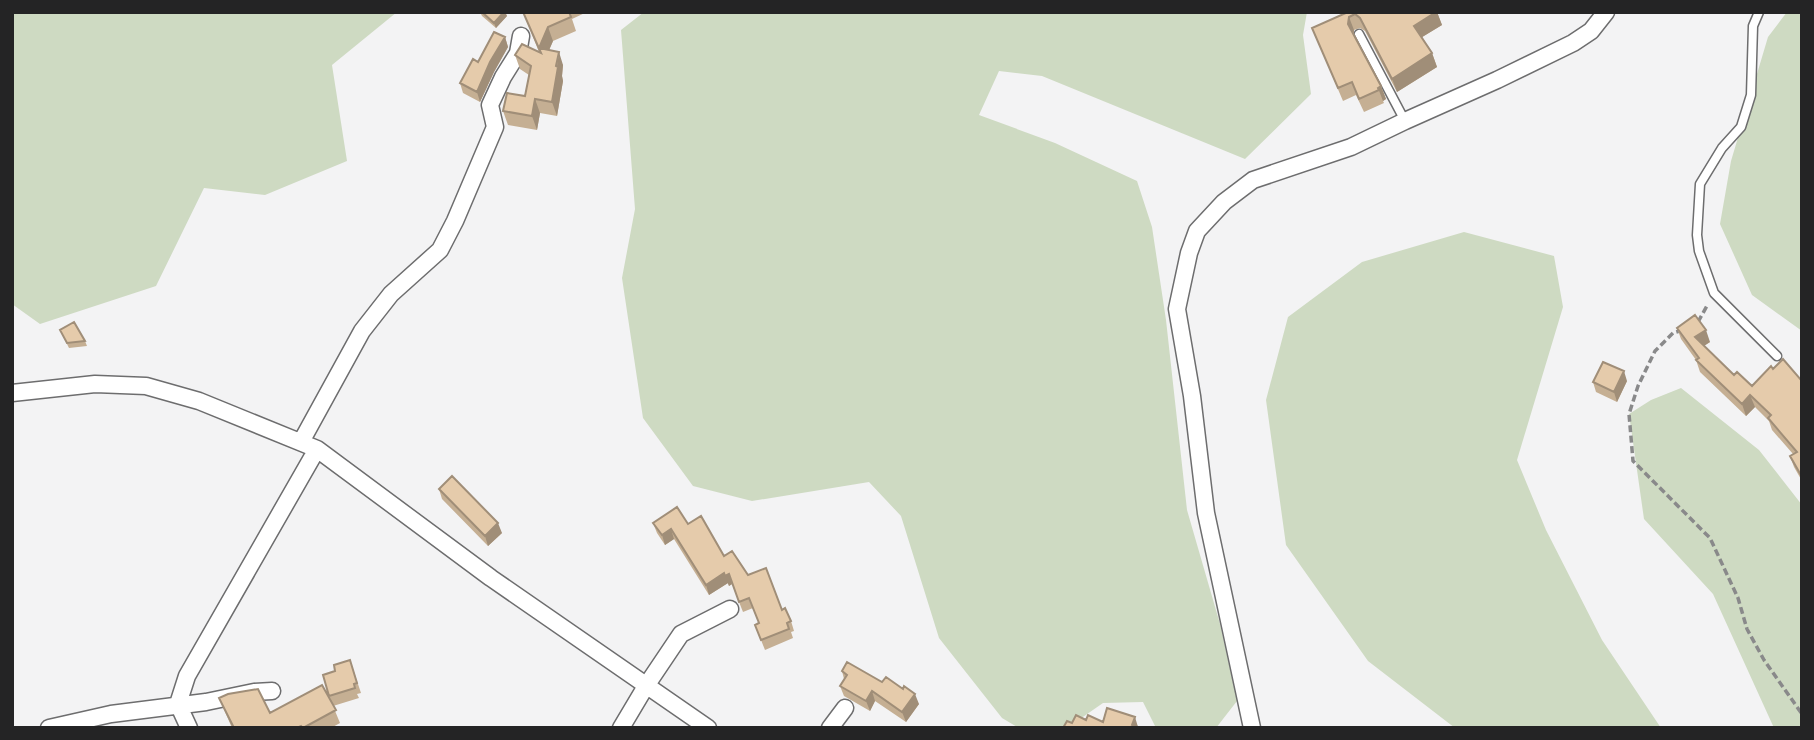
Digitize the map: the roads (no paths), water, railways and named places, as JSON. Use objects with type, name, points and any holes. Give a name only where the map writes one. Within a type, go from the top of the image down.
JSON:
[{"type":"street","points":[[1252,728],[1206,513],[1192,396],[1177,309],[1189,253],[1197,231],[1224,202],[1253,180],[1351,147],[1573,44],[1591,31],[1605,12]]},
{"type":"street","points":[[301,442],[362,331],[391,294],[440,250],[495,127],[490,105],[518,53],[521,36]]},
{"type":"street","points":[[12,393],[95,384],[146,386],[199,401],[317,449],[491,578],[708,728]]},
{"type":"street","points":[[189,728],[178,704],[187,676],[317,449]]},
{"type":"street","points":[[621,728],[681,634],[730,608]]},
{"type":"street","points":[[49,728],[111,714],[272,691]]},
{"type":"street","points":[[830,728],[845,708]]},
{"type":"lane","points":[[1759,12],[1752,26],[1751,95],[1741,127],[1722,148],[1700,184],[1697,235],[1699,251],[1714,293],[1777,356]]},
{"type":"lane","points":[[1359,34],[1405,121]]}]
